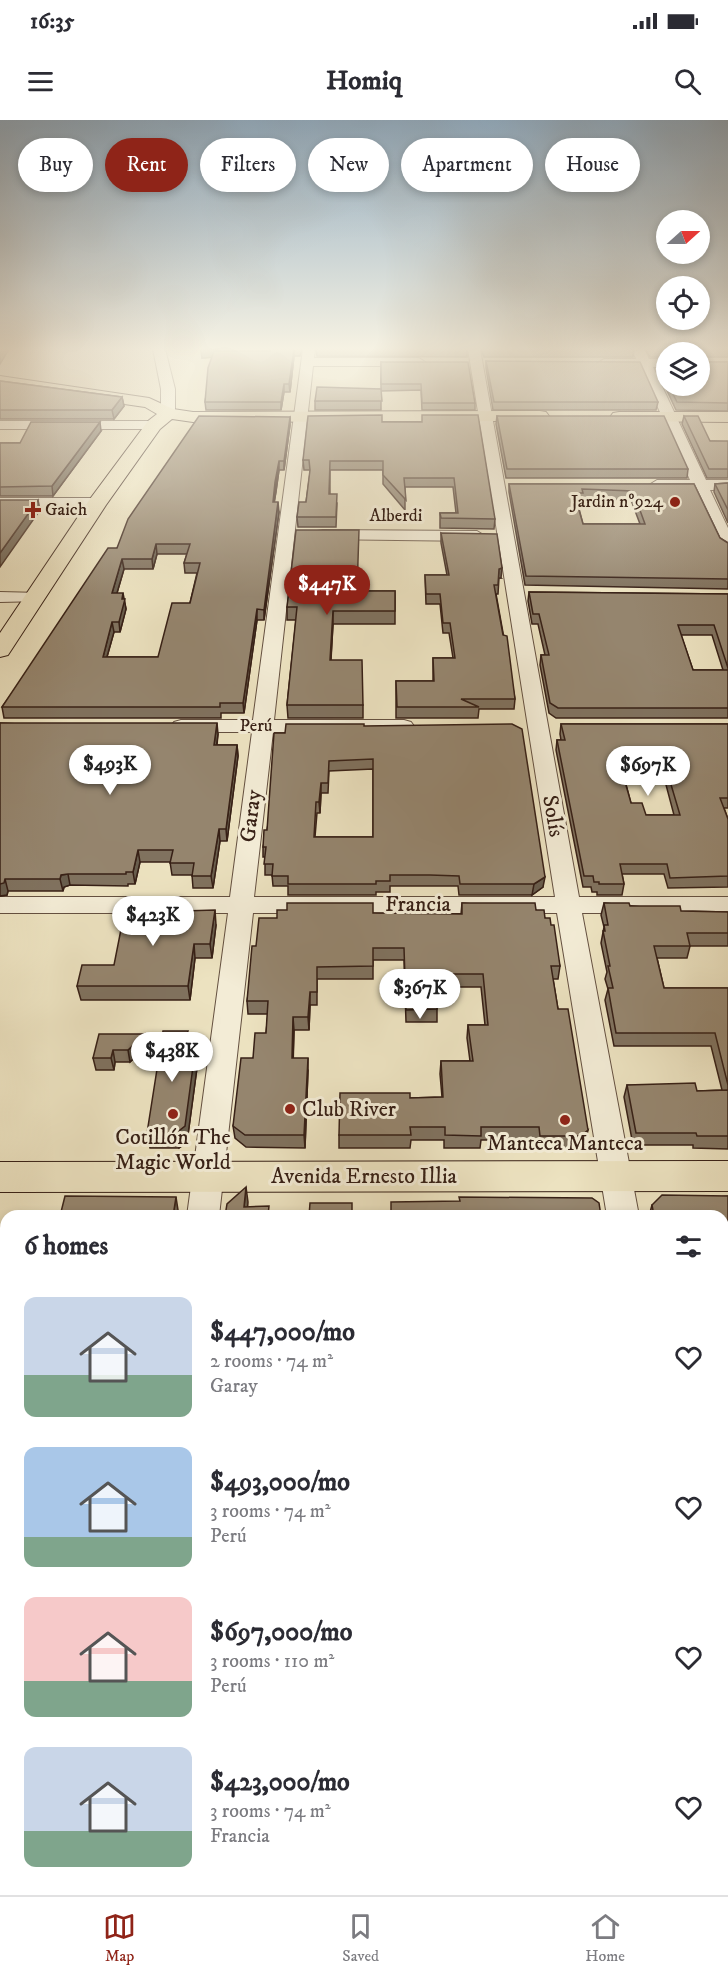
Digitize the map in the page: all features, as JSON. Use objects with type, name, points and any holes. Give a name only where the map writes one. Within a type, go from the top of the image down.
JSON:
[{"type":"main road","points":[[0,650],[97,503],[151,432]]},
{"type":"main road","name":"Avenida Ernesto Illia","points":[[0,1178],[728,1176]]},
{"type":"street","name":"Garay","points":[[204,1210],[261,726],[297,535],[299,432]]},
{"type":"street","name":"Solís","points":[[489,432],[502,485],[505,536],[622,1210]]},
{"type":"street","points":[[675,432],[728,546]]},
{"type":"street","points":[[639,485],[728,485]]},
{"type":"street","points":[[0,503],[97,503]]},
{"type":"street","name":"Alberdi","points":[[297,535],[505,536]]},
{"type":"street","points":[[515,594],[539,594]]},
{"type":"street","points":[[0,597],[35,597]]},
{"type":"street","name":"Perú","points":[[166,726],[429,726]]},
{"type":"street","points":[[513,726],[561,726]]},
{"type":"street","name":"Francia","points":[[0,905],[728,905]]},
{"type":"building","points":[[26,432],[93,432],[52,486],[0,487],[0,443],[20,443]]},
{"type":"building","points":[[188,432],[288,432],[284,461],[279,461],[275,482],[273,502],[278,502],[264,610],[257,609],[243,703],[220,703],[220,707],[2,707],[108,548],[117,548],[128,519]],"holes":[[[156,544],[190,544],[184,563],[200,563],[190,603],[172,603],[158,657],[103,657],[112,622],[119,622],[125,599],[122,599],[123,593],[112,593],[122,559],[152,559]]]},
{"type":"building","points":[[306,432],[481,432],[495,519],[441,518],[440,513],[458,513],[454,478],[404,478],[406,500],[383,475],[383,461],[330,461],[329,494],[337,494],[336,517],[297,517],[299,502],[306,502],[310,470],[309,460],[303,460]]},
{"type":"building","points":[[500,432],[671,432],[688,469],[507,469]]},
{"type":"building","points":[[691,432],[706,432],[710,441],[728,441],[728,469],[709,469]]},
{"type":"building","points":[[728,483],[728,510],[715,484]]},
{"type":"building","points":[[509,484],[694,484],[720,538],[728,543],[728,579],[526,576]],"holes":[[[582,489],[633,491],[645,524],[583,524],[574,493],[583,493]]]},
{"type":"building","points":[[0,500],[38,500],[0,553]]},
{"type":"building","points":[[296,530],[359,530],[357,591],[395,591],[395,611],[333,611],[330,660],[362,660],[363,705],[287,705],[297,607],[287,607]]},
{"type":"building","points":[[441,533],[497,534],[502,568],[499,569],[498,585],[494,585],[503,635],[507,636],[515,699],[461,699],[479,707],[397,707],[396,681],[434,681],[433,658],[455,658],[450,623],[443,623],[440,594],[426,594],[425,575],[449,575]]},
{"type":"building","points":[[529,592],[728,594],[728,668],[714,625],[678,625],[693,670],[728,670],[728,708],[558,708],[550,703],[541,655],[549,655],[539,614],[533,614]]},
{"type":"building","points":[[0,723],[217,723],[214,745],[237,745],[226,829],[219,829],[211,876],[192,876],[194,863],[170,863],[173,850],[138,850],[133,872],[126,872],[126,874],[68,874],[61,875],[60,879],[5,879],[4,883],[0,884]]},
{"type":"building","points":[[286,724],[364,724],[364,726],[512,724],[522,729],[545,877],[534,884],[460,884],[459,876],[390,875],[390,881],[376,881],[376,884],[288,884],[288,876],[272,876],[273,864],[264,864],[266,847],[263,847],[264,830],[267,830],[274,733],[285,733]],"holes":[[[373,759],[373,837],[314,837],[316,802],[319,802],[321,783],[328,783],[329,761]]]},
{"type":"building","points":[[561,724],[728,724],[728,798],[720,798],[728,819],[728,876],[670,878],[667,864],[620,864],[624,884],[599,884],[599,882],[594,882],[593,876],[584,876],[557,740],[565,740]],"holes":[[[622,771],[667,771],[680,815],[646,815],[642,803],[631,803]]]},
{"type":"building","points":[[287,903],[373,903],[373,913],[462,914],[462,903],[535,903],[536,910],[544,910],[545,918],[550,918],[551,925],[554,925],[560,966],[551,966],[558,1009],[568,1009],[588,1130],[581,1136],[540,1136],[539,1127],[481,1127],[481,1136],[445,1135],[445,1127],[410,1127],[411,1135],[339,1135],[340,1093],[410,1093],[410,1098],[443,1097],[441,1061],[473,1061],[468,1025],[488,1025],[483,974],[435,974],[437,1009],[406,1010],[404,948],[373,948],[373,966],[317,967],[317,992],[310,992],[308,1017],[293,1017],[292,1058],[308,1058],[304,1135],[245,1135],[233,1126],[241,1058],[253,1058],[255,1033],[266,1033],[268,1001],[247,1001],[252,946],[256,946],[259,918],[277,918],[277,910],[287,910]]},
{"type":"building","points":[[604,903],[629,903],[630,906],[680,906],[681,911],[728,912],[728,933],[687,933],[690,946],[654,946],[664,988],[728,988],[728,1085],[715,1033],[616,1033],[608,988],[613,988],[603,931],[605,931],[604,925],[608,925]]},
{"type":"building","points":[[126,904],[185,904],[183,911],[215,910],[210,944],[194,944],[188,986],[77,986],[82,965],[114,965]]},
{"type":"building","points":[[163,1031],[188,1031],[186,1037],[197,1037],[185,1126],[176,1133],[147,1133]]},
{"type":"building","points":[[99,1034],[145,1034],[128,1050],[113,1050],[111,1058],[93,1058]]},
{"type":"building","points":[[695,1083],[697,1091],[728,1090],[728,1136],[697,1136],[696,1133],[636,1133],[627,1085]]},
{"type":"building","points":[[246,1187],[244,1207],[269,1206],[269,1210],[226,1210],[227,1204]]},
{"type":"building","points":[[662,1195],[728,1196],[728,1210],[653,1210],[652,1205]]},
{"type":"building","points":[[65,1196],[176,1197],[174,1210],[62,1210]]},
{"type":"building","points":[[459,1197],[592,1198],[599,1203],[600,1210],[391,1210],[391,1202],[460,1201]]},
{"type":"building","points":[[310,1203],[352,1203],[352,1210],[309,1210]]},
{"type":"place","name":"Jardin nº924","points":[[675,502]]},
{"type":"place","name":"Gaich","points":[[33,510]]},
{"type":"place","name":"Club River","points":[[290,1109]]},
{"type":"place","name":"Cotillón The Magic World","points":[[173,1114]]},
{"type":"place","name":"Manteca Manteca","points":[[565,1120]]}]
